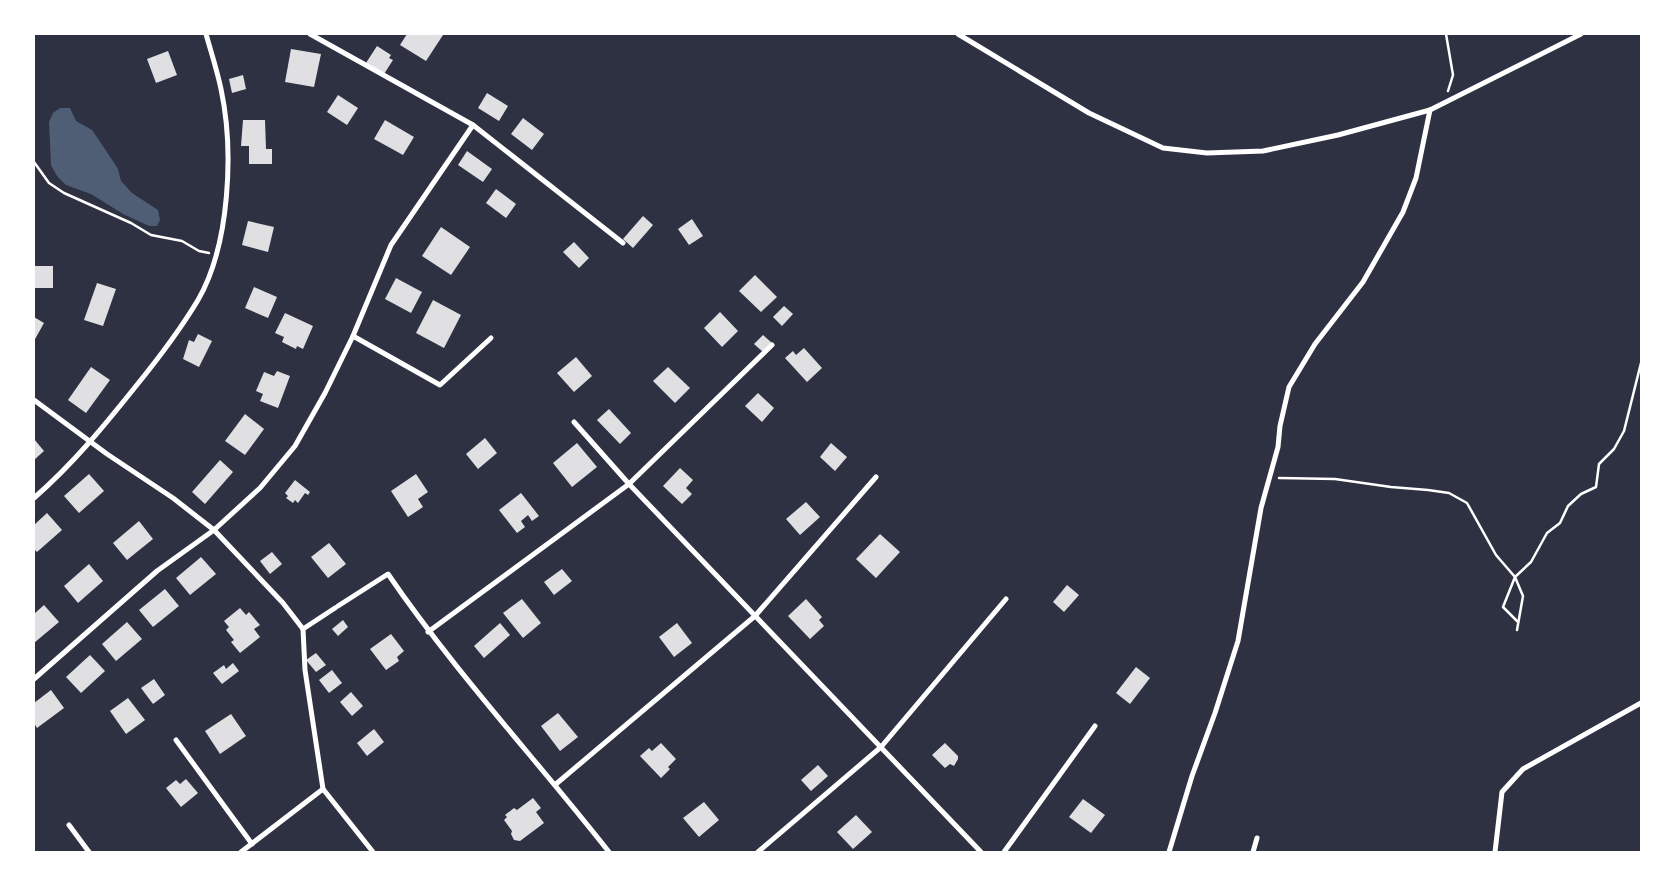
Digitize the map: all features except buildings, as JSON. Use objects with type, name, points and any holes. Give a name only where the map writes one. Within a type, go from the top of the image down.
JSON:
[{"type":"street","points":[[34,498],[91,443],[152,366],[198,299],[218,252],[223,230],[228,146],[221,90],[206,34]]},
{"type":"street","points":[[310,34],[473,125],[623,243]]},
{"type":"street","points":[[958,34],[1090,113],[1163,148],[1207,153],[1263,151],[1338,135],[1430,110],[1581,34]]},
{"type":"street","points":[[1169,852],[1192,776],[1238,641],[1261,508],[1270,478],[1290,387],[1316,344],[1363,282],[1403,212],[1416,178],[1430,110]]},
{"type":"street","points":[[34,679],[157,571],[214,530],[260,488],[295,446],[325,393],[391,245],[473,125]]},
{"type":"street","points":[[352,336],[440,385],[491,338]]},
{"type":"street","points":[[428,632],[629,484],[772,345]]},
{"type":"street","points":[[34,400],[91,443],[173,498],[214,530],[283,603],[303,629],[305,670],[323,789],[373,852]]},
{"type":"street","points":[[574,422],[629,484],[981,852]]},
{"type":"street","points":[[556,784],[755,616],[876,477]]},
{"type":"street","points":[[303,629],[388,574],[428,632],[556,784],[609,852]]},
{"type":"street","points":[[758,852],[881,747],[1006,599]]},
{"type":"street","points":[[1495,852],[1502,792],[1523,769],[1641,703]]},
{"type":"street","points":[[1004,852],[1095,726]]},
{"type":"street","points":[[176,740],[252,844]]},
{"type":"street","points":[[241,852],[323,789]]},
{"type":"street","points":[[69,825],[89,852]]},
{"type":"street","points":[[1253,852],[1257,838]]},
{"type":"path","points":[[1445,102],[1453,75],[1446,34]]},
{"type":"path","points":[[34,162],[54,186],[114,218],[131,223],[151,235],[188,243],[205,254],[218,252]]},
{"type":"path","points":[[1518,622],[1503,606],[1515,577],[1531,562],[1547,533],[1560,523],[1568,506],[1581,494],[1596,487],[1599,464],[1614,449],[1624,431],[1641,363]]},
{"type":"path","points":[[1270,478],[1335,479],[1449,493],[1467,503],[1496,555],[1515,577],[1523,596],[1517,630]]},
{"type":"water","points":[[60,108],[70,108],[76,121],[92,130],[118,169],[121,181],[132,193],[158,210],[160,220],[157,226],[149,226],[123,214],[91,194],[66,185],[57,176],[51,165],[49,122],[53,113]]}]
